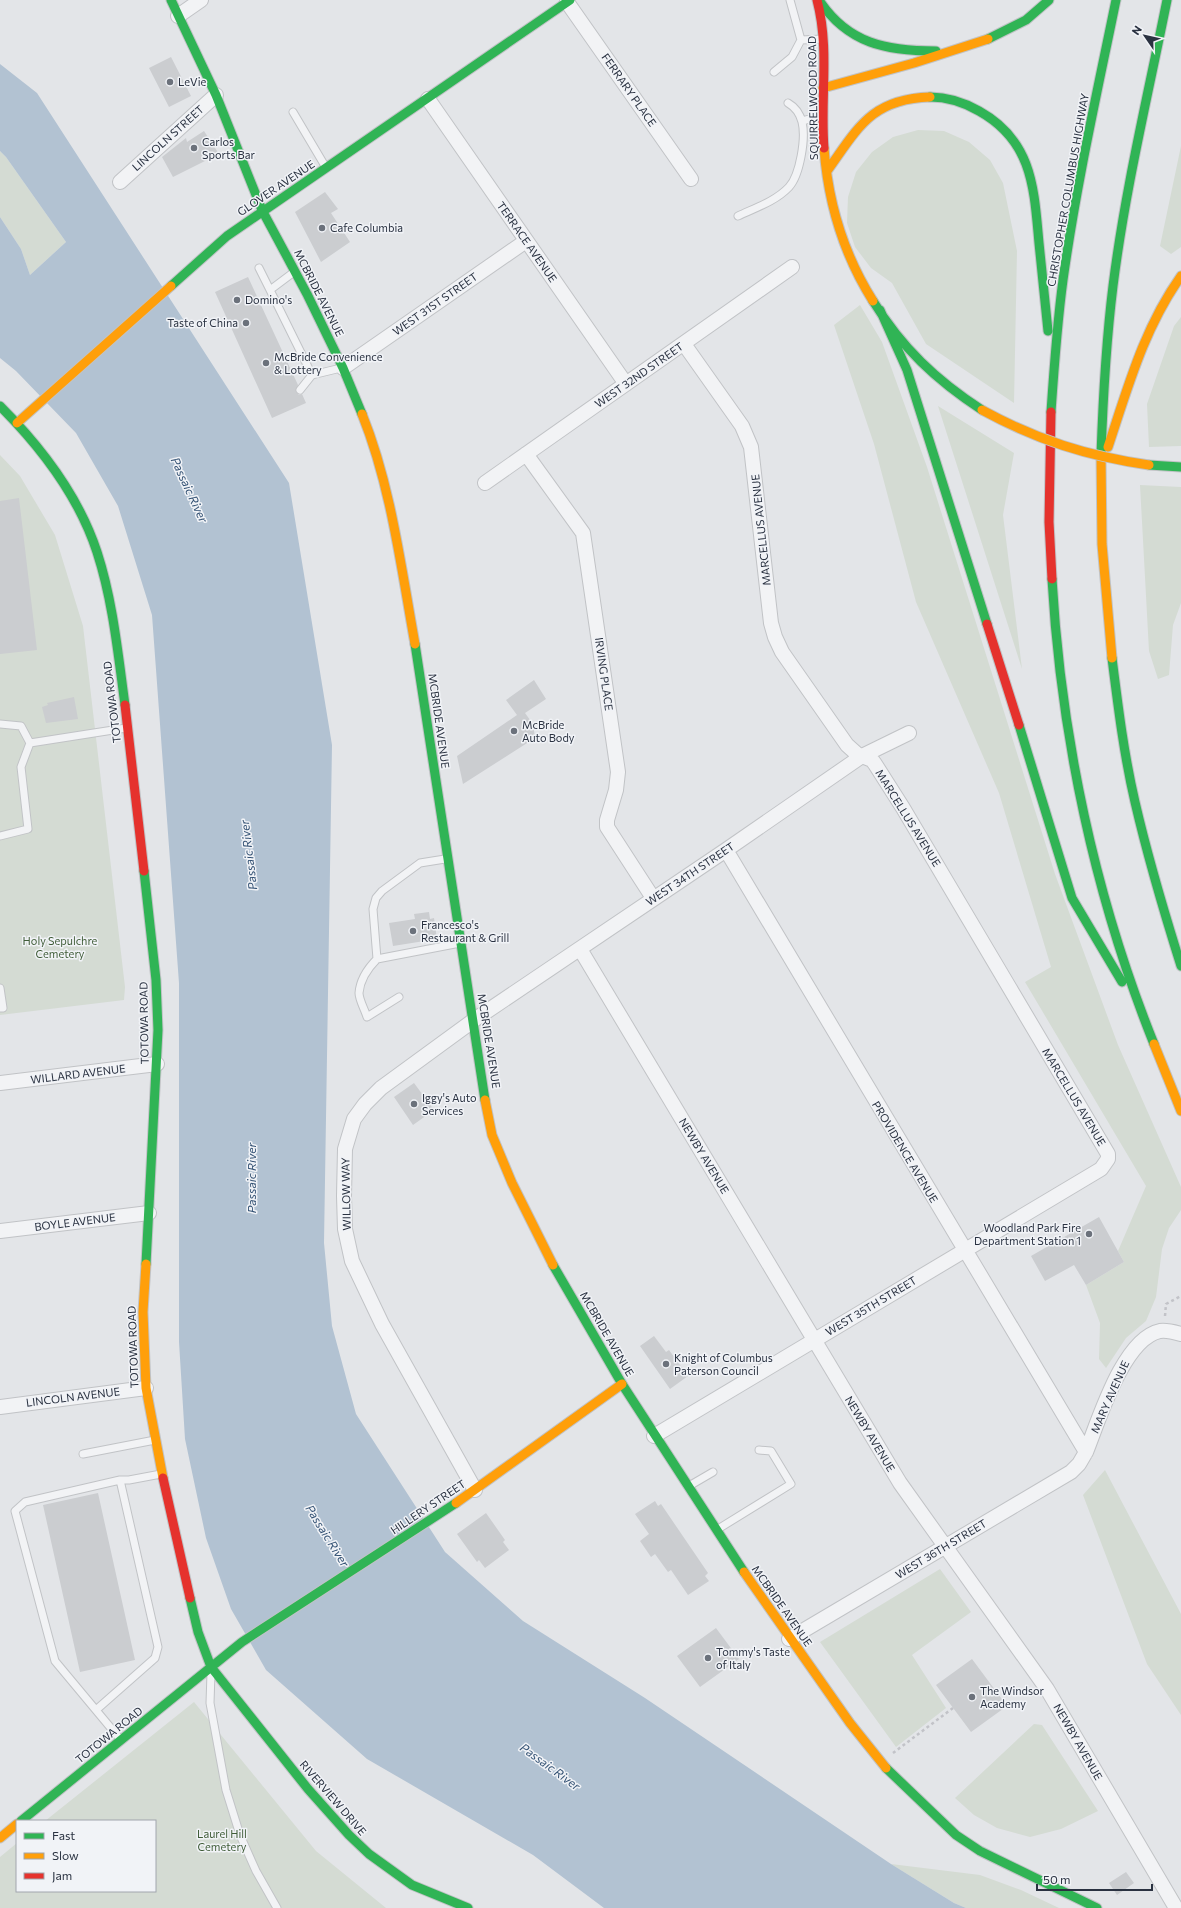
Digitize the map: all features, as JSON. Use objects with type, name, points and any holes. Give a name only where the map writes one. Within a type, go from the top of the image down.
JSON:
[{"type":"main road","name":"MCBRIDE AVENUE","points":[[171,0],[216,95],[262,210],[295,271],[343,368],[374,444],[390,510],[421,677],[447,859],[492,1135],[503,1166],[556,1270],[654,1436],[789,1639],[880,1763],[956,1835],[980,1851],[1097,1908]]},
{"type":"main road","name":"SQUIRRELWOOD ROAD","points":[[818,0],[824,39],[823,115],[827,171],[837,220],[844,243],[854,265],[880,310],[895,332],[926,368],[944,384],[982,410],[1028,435],[1056,446],[1118,461],[1181,467]]},
{"type":"main road","points":[[818,0],[833,20],[844,30],[860,39],[898,50],[951,52]]},
{"type":"main road","points":[[823,88],[901,68],[1000,35],[1023,22],[1049,0]]},
{"type":"main road","name":"CHRISTOPHER COLUMBUS HIGHWAY","points":[[1116,0],[1073,216],[1058,320],[1052,383],[1050,530],[1056,626],[1062,685],[1070,737],[1090,839],[1118,941],[1144,1019],[1181,1111]]},
{"type":"main road","points":[[1167,0],[1120,233],[1107,344],[1101,469],[1102,541],[1111,653],[1123,736],[1133,791],[1160,899],[1181,966]]},
{"type":"main road","name":"GLOVER AVENUE","points":[[17,423],[227,236],[262,210],[428,99],[568,1]]},
{"type":"main road","points":[[827,171],[855,130],[866,120],[884,108],[904,99],[933,97],[961,102],[975,107],[998,124],[1017,145],[1030,172],[1034,189],[1052,383]]},
{"type":"main road","points":[[1101,469],[1147,334],[1165,300],[1181,276]]},
{"type":"main road","points":[[880,310],[907,370],[1035,774],[1072,898],[1144,1019]]},
{"type":"main road","name":"TOTOWA ROAD","points":[[0,406],[17,423],[56,471],[83,520],[97,552],[112,612],[128,728],[156,980],[158,1030],[143,1312],[146,1388],[162,1473],[198,1632],[211,1667]]},
{"type":"main road","name":"HILLERY STREET","points":[[242,1642],[434,1519],[622,1384]]},
{"type":"main road","name":"TOTOWA ROAD","points":[[22,1820],[242,1642]]},
{"type":"main road","name":"RIVERVIEW DRIVE","points":[[211,1667],[308,1789],[349,1835],[369,1854],[412,1885],[468,1908]]},
{"type":"main road","points":[[0,1838],[16,1825]]},
{"type":"street","points":[[178,16],[201,0]]},
{"type":"street","name":"FERRARY PLACE","points":[[568,1],[691,179]]},
{"type":"street","name":"LINCOLN STREET","points":[[120,182],[216,95]]},
{"type":"street","name":"TERRACE AVENUE","points":[[428,99],[626,384]]},
{"type":"street","name":"WEST 31ST STREET","points":[[343,368],[526,241]]},
{"type":"street","name":"WEST 32ND STREET","points":[[485,483],[792,267]]},
{"type":"street","name":"MARCELLUS AVENUE","points":[[684,344],[742,426],[751,448],[771,623],[775,638],[782,652],[848,745],[857,754],[872,760],[875,764],[903,808],[1108,1154],[1106,1163],[1088,1176]]},
{"type":"street","name":"IRVING PLACE","points":[[526,454],[583,533],[618,772],[616,790],[607,820],[607,827],[653,898]]},
{"type":"street","name":"WEST 34TH STREET","points":[[474,1020],[726,850],[862,756],[909,733]]},
{"type":"street","name":"PROVIDENCE AVENUE","points":[[726,850],[1086,1452]]},
{"type":"street","name":"NEWBY AVENUE","points":[[580,948],[900,1483],[1047,1689],[1176,1908]]},
{"type":"street","name":"WILLOW WAY","points":[[474,1020],[381,1088],[365,1104],[354,1119],[348,1135],[345,1149],[344,1196],[345,1229],[352,1261],[382,1324],[475,1490]]},
{"type":"street","name":"WILLARD AVENUE","points":[[0,1083],[156,1064]]},
{"type":"street","name":"WEST 35TH STREET","points":[[654,1436],[1088,1176]]},
{"type":"street","name":"BOYLE AVENUE","points":[[0,1231],[149,1213]]},
{"type":"street","points":[[1165,1331],[1181,1334]]},
{"type":"street","name":"MARY AVENUE","points":[[1086,1452],[1126,1359],[1135,1347],[1146,1338],[1165,1331]]},
{"type":"street","name":"LINCOLN AVENUE","points":[[0,1407],[146,1388]]},
{"type":"street","name":"WEST 36TH STREET","points":[[789,1639],[1067,1475],[1079,1464],[1086,1452]]},
{"type":"lane","points":[[774,72],[792,57],[802,40],[790,0]]},
{"type":"lane","points":[[802,40],[824,39]]},
{"type":"lane","points":[[738,216],[768,202],[789,187],[795,178],[802,149],[802,121],[798,112],[788,103]]},
{"type":"lane","points":[[293,112],[326,168]]},
{"type":"lane","points":[[802,121],[823,115]]},
{"type":"lane","points":[[259,268],[312,375]]},
{"type":"lane","points":[[270,290],[295,271]]},
{"type":"lane","points":[[300,390],[312,375],[343,368]]},
{"type":"lane","points":[[0,724],[21,726],[30,743],[21,767],[28,829],[0,836]]},
{"type":"lane","points":[[30,743],[128,728]]},
{"type":"lane","points":[[377,959],[373,909],[376,898],[382,891],[420,864],[447,859]]},
{"type":"lane","points":[[399,997],[367,1017],[359,994],[364,975],[377,959],[461,943]]},
{"type":"lane","points":[[0,988],[3,1008],[0,1008]]},
{"type":"lane","points":[[83,1454],[155,1440]]},
{"type":"lane","points":[[716,1530],[791,1484],[771,1451],[759,1450]]},
{"type":"lane","points":[[687,1487],[713,1472]]},
{"type":"lane","points":[[121,1741],[55,1661],[15,1511],[25,1502],[120,1480],[129,1480],[162,1473]]},
{"type":"lane","points":[[96,1710],[156,1658],[158,1647],[120,1480]]},
{"type":"lane","points":[[211,1667],[210,1703],[226,1790],[240,1835],[256,1872],[276,1908]]},
{"type":"path","points":[[1165,1331],[1166,1304],[1181,1296]]},
{"type":"path","points":[[880,1763],[953,1708]]},
{"type":"green space","points":[[918,130],[944,131],[969,142],[990,160],[1003,183],[1017,251],[1014,403],[926,344],[892,283],[871,268],[855,247],[847,223],[848,197],[856,172],[872,152],[893,137]]},
{"type":"green space","points":[[1181,146],[1181,247],[1171,254],[1160,246]]},
{"type":"green space","points":[[0,151],[6,157],[66,242],[30,275],[21,249],[0,217]]},
{"type":"green space","points":[[860,305],[882,342],[927,467],[1055,874],[1118,1045],[1181,1187],[1181,1210],[1169,1228],[1162,1249],[1156,1297],[1146,1321],[1126,1338],[1106,1368],[1099,1359],[1100,1323],[1086,1285],[1124,1262],[1118,1251],[1146,1186],[1025,982],[1051,967],[999,793],[916,602],[874,444],[834,325]]},
{"type":"green space","points":[[1181,317],[1181,446],[1149,447],[1147,404],[1174,326]]},
{"type":"green space","points":[[938,406],[1014,453],[1003,515],[1022,669]]},
{"type":"green space","name":"Holy Sepulchre Cemetery","points":[[0,455],[20,476],[55,535],[83,626],[125,987],[124,1000],[0,1015]]},
{"type":"green space","points":[[1140,485],[1181,487],[1181,603],[1173,625],[1169,675],[1158,679],[1149,651]]},
{"type":"green space","points":[[1105,1470],[1181,1614],[1181,1715],[1147,1664],[1083,1495]]},
{"type":"green space","points":[[940,1569],[971,1612],[912,1655],[946,1708],[896,1747],[820,1642]]},
{"type":"green space","name":"Laurel Hill Cemetery","points":[[194,1702],[316,1851],[386,1908],[0,1908],[0,1857],[16,1844],[16,1892],[156,1892],[156,1820],[46,1820]]},
{"type":"green space","points":[[1034,1724],[1042,1725],[1098,1811],[1061,1829],[1030,1837],[997,1828],[974,1815],[955,1798]]},
{"type":"green space","points":[[891,1864],[980,1875],[1021,1890],[1059,1908],[966,1908],[954,1903]]},
{"type":"water","name":"Passaic River","points":[[0,64],[37,93],[289,483],[332,745],[324,1243],[332,1326],[356,1414],[445,1552],[523,1621],[645,1698],[891,1864],[954,1903],[966,1908],[604,1908],[533,1855],[367,1759],[266,1670],[231,1609],[206,1538],[185,1439],[179,1342],[179,983],[152,615],[118,506],[76,433],[16,371],[0,358],[0,217],[21,249],[30,275],[66,242],[6,157],[0,151]]},
{"type":"building","name":"LeVie","points":[[171,57],[191,96],[169,107],[149,68]]},
{"type":"building","name":"Carlos Sports Bar","points":[[204,131],[219,154],[173,177],[162,157],[186,138],[187,142]]},
{"type":"building","name":"Cafe Columbia","points":[[325,192],[338,209],[331,213],[350,242],[321,262],[295,212]]},
{"type":"building","points":[[248,277],[298,385],[296,392],[299,395],[302,394],[306,403],[272,418],[215,292]]},
{"type":"building","points":[[19,498],[37,650],[0,654],[0,501]]},
{"type":"building","name":"McBride Auto Body","points":[[534,680],[546,699],[525,713],[533,724],[535,738],[463,784],[457,756],[517,715],[506,700]]},
{"type":"building","points":[[74,697],[78,719],[46,723],[42,707],[48,705],[47,703]]},
{"type":"building","name":"Francesco's Restaurant & Grill","points":[[429,912],[430,919],[434,918],[437,939],[393,946],[389,923],[415,919],[414,914]]},
{"type":"building","name":"Iggy's Auto Services","points":[[414,1083],[434,1110],[413,1125],[394,1097]]},
{"type":"building","name":"Woodland Park Fire Department Station 1","points":[[1099,1217],[1124,1262],[1086,1285],[1074,1265],[1045,1281],[1031,1256]]},
{"type":"building","name":"Knight of Columbus Paterson Council","points":[[654,1336],[666,1352],[669,1350],[688,1376],[670,1389],[640,1346]]},
{"type":"building","points":[[98,1493],[135,1660],[80,1672],[43,1505]]},
{"type":"building","points":[[655,1501],[658,1506],[661,1504],[708,1573],[705,1576],[709,1581],[688,1595],[671,1570],[668,1572],[655,1554],[651,1557],[640,1541],[649,1534],[635,1514]]},
{"type":"building","points":[[486,1513],[505,1540],[503,1542],[509,1550],[485,1568],[479,1560],[477,1562],[457,1534]]},
{"type":"building","name":"Tommy's Taste of Italy","points":[[716,1628],[739,1659],[700,1687],[677,1656]]},
{"type":"building","points":[[972,1659],[1007,1706],[971,1732],[936,1685]]},
{"type":"building","points":[[1126,1872],[1134,1883],[1117,1895],[1109,1883]]},
{"type":"traffic: fast","points":[[171,0],[216,95],[262,210],[307,294],[343,368],[362,414]]},
{"type":"traffic: fast","points":[[171,286],[227,236],[570,0]]},
{"type":"traffic: fast","points":[[819,0],[830,15],[843,27],[870,42],[901,49],[936,51]]},
{"type":"traffic: fast","points":[[988,39],[1026,20],[1049,0]]},
{"type":"traffic: fast","points":[[1051,412],[1059,313],[1068,245],[1087,140],[1116,0]]},
{"type":"traffic: fast","points":[[1101,455],[1107,349],[1118,250],[1130,178],[1167,0]]},
{"type":"traffic: fast","points":[[930,97],[956,101],[979,111],[997,123],[1010,137],[1020,152],[1032,185],[1035,204],[1048,331]]},
{"type":"traffic: fast","points":[[873,301],[896,334],[921,362],[965,399],[982,410]]},
{"type":"traffic: fast","points":[[880,310],[907,370],[987,624]]},
{"type":"traffic: fast","points":[[0,406],[30,438],[57,473],[80,512],[89,532],[97,552],[107,589],[125,705]]},
{"type":"traffic: fast","points":[[1149,465],[1181,467]]},
{"type":"traffic: fast","points":[[1052,579],[1063,698],[1084,816],[1114,932],[1154,1044]]},
{"type":"traffic: fast","points":[[415,644],[485,1100]]},
{"type":"traffic: fast","points":[[1112,658],[1124,748],[1135,802],[1156,885],[1181,966]]},
{"type":"traffic: fast","points":[[1019,725],[1072,898],[1122,982]]},
{"type":"traffic: fast","points":[[144,871],[156,980],[158,1030],[146,1264]]},
{"type":"traffic: fast","points":[[553,1265],[622,1384],[744,1572]]},
{"type":"traffic: fast","points":[[22,1820],[242,1642],[456,1503]]},
{"type":"traffic: fast","points":[[190,1598],[198,1632],[211,1667],[308,1789],[349,1835],[369,1854],[412,1885],[468,1908]]},
{"type":"traffic: fast","points":[[886,1768],[956,1835],[980,1851],[1097,1908]]},
{"type":"traffic: slow","points":[[823,88],[914,63],[988,39]]},
{"type":"traffic: slow","points":[[827,171],[858,129],[880,110],[893,103],[910,99],[930,97]]},
{"type":"traffic: slow","points":[[824,148],[829,188],[839,228],[854,265],[873,301]]},
{"type":"traffic: slow","points":[[1108,447],[1138,358],[1157,316],[1181,276]]},
{"type":"traffic: slow","points":[[17,423],[171,286]]},
{"type":"traffic: slow","points":[[982,410],[1023,430],[1083,452],[1149,465]]},
{"type":"traffic: slow","points":[[362,414],[381,469],[388,498],[400,556],[415,644]]},
{"type":"traffic: slow","points":[[1101,455],[1102,544],[1112,658]]},
{"type":"traffic: slow","points":[[1154,1044],[1181,1111]]},
{"type":"traffic: slow","points":[[485,1100],[492,1135],[512,1183],[553,1265]]},
{"type":"traffic: slow","points":[[146,1264],[143,1312],[146,1388],[163,1478]]},
{"type":"traffic: slow","points":[[456,1503],[622,1384]]},
{"type":"traffic: slow","points":[[744,1572],[850,1723],[886,1768]]},
{"type":"traffic: slow","points":[[0,1838],[16,1825]]},
{"type":"traffic: jam","points":[[817,0],[821,18],[824,55],[824,148]]},
{"type":"traffic: jam","points":[[1051,412],[1049,522],[1052,579]]},
{"type":"traffic: jam","points":[[987,624],[1019,725]]},
{"type":"traffic: jam","points":[[125,705],[144,871]]},
{"type":"traffic: jam","points":[[163,1478],[190,1598]]},
{"type":"place","name":"LeVie","points":[[170,82]]},
{"type":"place","name":"Carlos Sports Bar","points":[[194,148]]},
{"type":"place","name":"Cafe Columbia","points":[[322,228]]},
{"type":"place","name":"Domino's","points":[[237,300]]},
{"type":"place","name":"Taste of China","points":[[246,323]]},
{"type":"place","name":"McBride Convenience & Lottery","points":[[266,363]]},
{"type":"place","name":"McBride Auto Body","points":[[514,731]]},
{"type":"place","name":"Francesco's Restaurant & Grill","points":[[413,931]]},
{"type":"place","name":"Iggy's Auto Services","points":[[414,1104]]},
{"type":"place","name":"Woodland Park Fire Department Station 1","points":[[1089,1234]]},
{"type":"place","name":"Knight of Columbus Paterson Council","points":[[666,1364]]},
{"type":"place","name":"Tommy's Taste of Italy","points":[[708,1658]]},
{"type":"place","name":"The Windsor Academy","points":[[972,1697]]}]
